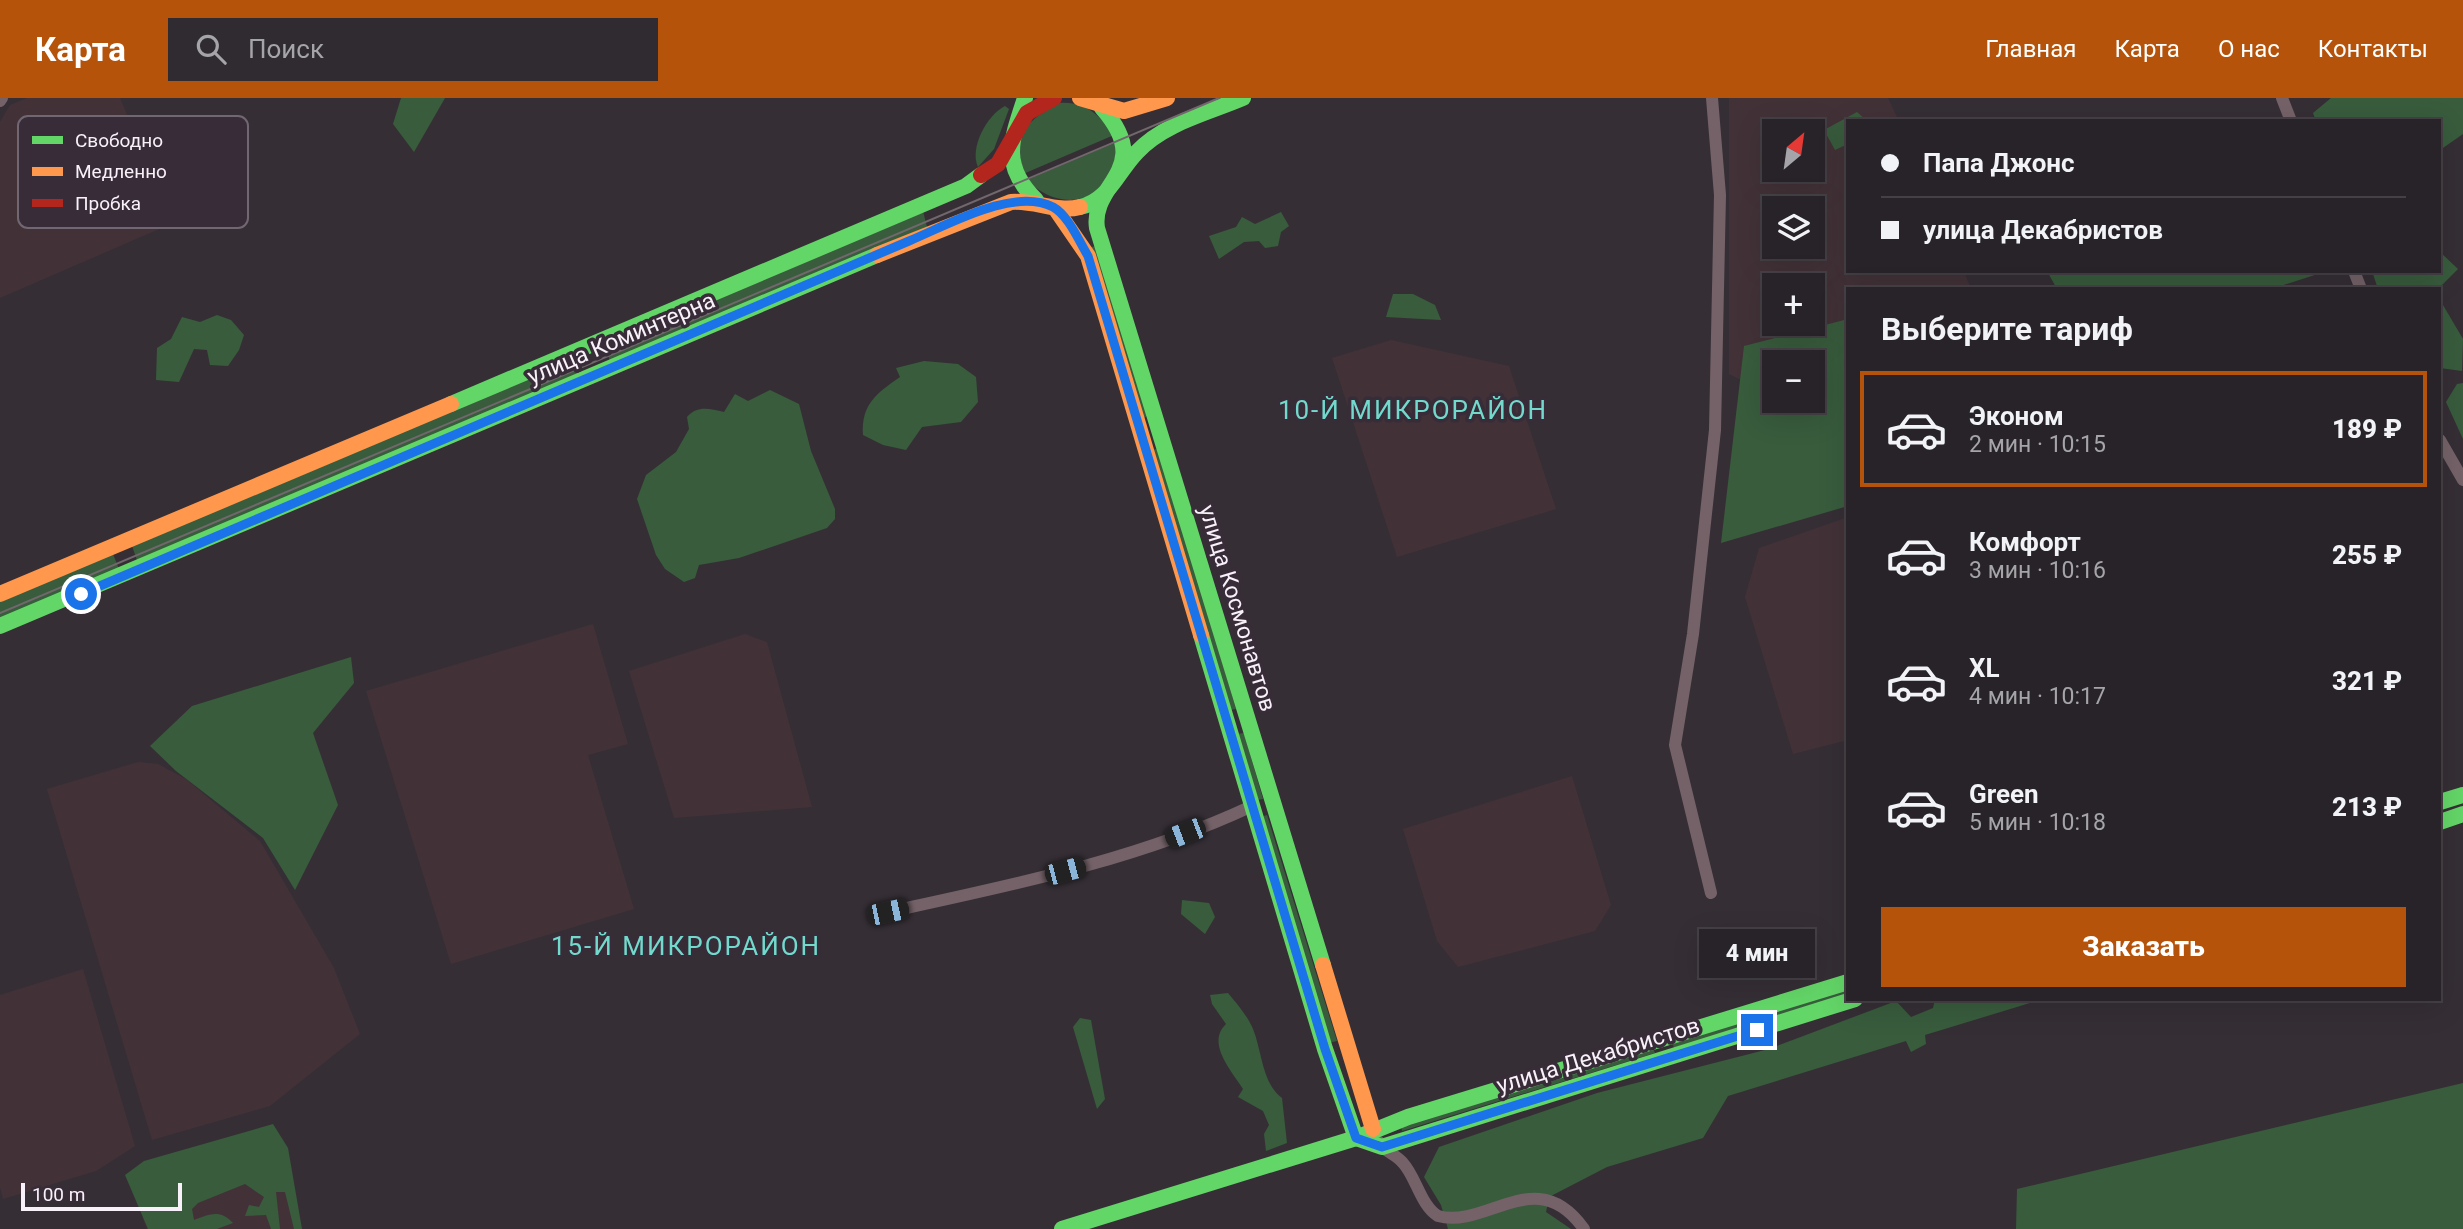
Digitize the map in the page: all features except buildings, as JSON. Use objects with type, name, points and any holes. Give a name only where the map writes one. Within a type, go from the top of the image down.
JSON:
[{"type":"street","points":[[1025,98],[1011,143],[1013,169],[1022,188],[1037,200],[1055,208],[1087,205],[1112,186],[1146,143],[1243,98]]},
{"type":"street","name":"улица Коминтерна","points":[[0,594],[966,186],[998,164],[1027,113],[1054,98]]},
{"type":"street","points":[[1080,98],[1102,108],[1134,111],[1167,98]]},
{"type":"street","points":[[1711,893],[1675,746],[1693,634],[1715,430],[1720,195],[1712,98]]},
{"type":"street","points":[[2282,98],[2290,119]]},
{"type":"street","name":"улица Космонавтов","points":[[1102,108],[1117,127],[1123,151],[1119,175],[1099,204],[1097,229],[1107,251],[1373,1129]]},
{"type":"street","name":"улица Коминтерна","points":[[0,626],[909,241],[1012,201],[1037,200]]},
{"type":"street","name":"улица Космонавтов","points":[[1055,208],[1088,256],[1139,436],[1325,1049],[1356,1138]]},
{"type":"street","points":[[1139,436],[1160,430]]},
{"type":"street","points":[[2441,442],[2463,480]]},
{"type":"street","points":[[2441,802],[2463,795]]},
{"type":"street","points":[[888,912],[1018,884],[1135,853],[1252,806]]},
{"type":"street","points":[[2441,822],[2463,814]]},
{"type":"street","name":"улица Декабристов","points":[[1062,1229],[1356,1138],[1373,1129],[1659,1039],[1846,983]]},
{"type":"street","name":"улица Декабристов","points":[[1382,1147],[1849,1001]]},
{"type":"street","points":[[1659,1039],[1665,1059]]},
{"type":"street","points":[[1325,1049],[1345,1043]]},
{"type":"street","points":[[1373,1129],[1382,1147]]},
{"type":"street","points":[[1356,1138],[1382,1147],[1403,1162],[1434,1214],[1452,1224],[1473,1222],[1529,1203],[1551,1201],[1569,1210],[1584,1229]]},
{"type":"shaded area","points":[[27,98],[120,98],[128,116],[18,116],[18,228],[161,228],[0,298],[0,122],[10,105]]},
{"type":"shaded area","points":[[1729,98],[1888,98],[1898,119],[1846,119],[1846,273],[1965,273],[1970,287],[1846,287],[1846,378],[1825,368],[1825,350],[1762,350],[1762,390],[1729,374]]},
{"type":"shaded area","points":[[1391,340],[1509,366],[1556,509],[1397,557],[1332,358]]},
{"type":"shaded area","points":[[1846,518],[1846,741],[1793,754],[1745,597],[1759,548]]},
{"type":"shaded area","points":[[593,624],[628,744],[588,755],[634,909],[451,964],[366,691]]},
{"type":"shaded area","points":[[745,634],[767,642],[812,807],[674,818],[629,671]]},
{"type":"shaded area","points":[[138,762],[158,764],[186,779],[260,841],[334,968],[360,1034],[270,1106],[152,1140],[47,789]]},
{"type":"shaded area","points":[[1572,776],[1611,905],[1595,931],[1458,967],[1437,941],[1403,829]]},
{"type":"shaded area","points":[[83,969],[135,1146],[96,1171],[3,1199],[0,1188],[0,995]]},
{"type":"shaded area","points":[[266,1131],[302,1229],[147,1229],[129,1181]]},
{"type":"green space","points":[[401,98],[445,98],[414,152],[393,124]]},
{"type":"green space","points":[[2331,98],[2463,98],[2463,134],[2441,149],[2441,119],[2315,119],[2313,113]]},
{"type":"green space","points":[[1060,103],[1077,104],[1092,111],[1114,135],[1023,174],[1020,148],[1025,130],[1038,116]]},
{"type":"green space","points":[[1005,106],[1009,109],[994,149],[978,167],[976,151],[981,133],[998,110]]},
{"type":"green space","points":[[1857,112],[1865,119],[1846,119],[1846,145],[1835,150],[1825,129]]},
{"type":"green space","points":[[1117,142],[1113,171],[1103,185],[1082,198],[1059,199],[1037,189],[1027,180]]},
{"type":"green space","points":[[923,211],[927,227],[610,361],[605,345]]},
{"type":"green space","points":[[1281,212],[1289,226],[1281,232],[1278,246],[1265,248],[1259,241],[1244,242],[1219,259],[1209,236],[1236,227],[1242,217],[1255,224]]},
{"type":"green space","points":[[1097,246],[1149,414],[1144,418],[1091,247]]},
{"type":"green space","points":[[2441,253],[2458,269],[2440,287],[2377,287],[2373,273],[2441,273]]},
{"type":"green space","points":[[2048,273],[2321,273],[2277,287],[2056,287]]},
{"type":"green space","points":[[1393,294],[1413,294],[1435,305],[1441,320],[1386,317]]},
{"type":"green space","points":[[2441,302],[2463,339],[2462,371],[2441,368]]},
{"type":"green space","points":[[217,315],[231,320],[244,335],[239,350],[228,366],[210,365],[207,350],[194,349],[179,382],[156,380],[157,348],[171,339],[182,317],[200,322]]},
{"type":"green space","points":[[1846,320],[1846,507],[1721,543],[1744,346],[1783,336],[1825,336],[1825,325]]},
{"type":"green space","points":[[573,359],[578,374],[137,560],[132,546]]},
{"type":"green space","points":[[924,361],[958,364],[976,377],[978,402],[961,422],[922,427],[906,450],[883,445],[863,435],[868,407],[884,388],[900,377],[896,368]]},
{"type":"green space","points":[[2463,383],[2463,439],[2446,402],[2457,384]]},
{"type":"green space","points":[[770,390],[799,404],[811,451],[835,509],[835,519],[827,528],[739,558],[699,565],[695,578],[684,582],[665,569],[656,555],[637,499],[646,475],[676,452],[689,429],[687,417],[691,413],[704,409],[724,412],[735,394],[748,401]]},
{"type":"green space","points":[[1160,448],[1236,709],[1229,710],[1153,450]]},
{"type":"green space","points":[[113,554],[119,569],[0,620],[0,601]]},
{"type":"green space","points":[[351,657],[354,683],[313,733],[338,805],[295,890],[263,838],[176,771],[150,746],[192,706]]},
{"type":"green space","points":[[1244,733],[1263,799],[1256,800],[1237,734]]},
{"type":"green space","points":[[1267,815],[1337,1041],[1328,1043],[1261,817]]},
{"type":"green space","points":[[1182,900],[1209,903],[1215,917],[1205,934],[1181,914]]},
{"type":"green space","points":[[1846,990],[1846,995],[1674,1048],[1672,1042]]},
{"type":"green space","points":[[1228,993],[1251,1024],[1266,1076],[1275,1092],[1282,1098],[1287,1143],[1266,1151],[1264,1134],[1269,1125],[1263,1111],[1238,1097],[1243,1089],[1219,1048],[1220,1031],[1226,1024],[1212,1004],[1210,995]]},
{"type":"green space","points":[[1896,1001],[1911,1017],[1933,1008],[1935,1001],[2036,1001],[1925,1035],[1926,1044],[1911,1052],[1906,1041],[1728,1096],[1703,1138],[1607,1167],[1549,1197],[1546,1212],[1571,1229],[1448,1229],[1441,1205],[1424,1177],[1439,1147],[1597,1093],[1769,1049]]},
{"type":"green space","points":[[1080,1018],[1091,1020],[1105,1099],[1097,1109],[1073,1027]]},
{"type":"green space","points":[[1653,1048],[1655,1053],[1402,1131],[1401,1125]]},
{"type":"green space","points":[[2463,1083],[2463,1229],[2016,1229],[2017,1189]]},
{"type":"green space","points":[[273,1124],[288,1148],[302,1229],[294,1229],[285,1192],[276,1192],[280,1229],[271,1229],[266,1215],[245,1216],[249,1205],[259,1207],[264,1197],[245,1184],[198,1203],[192,1209],[194,1220],[219,1214],[233,1223],[217,1229],[148,1229],[125,1175],[144,1161]]},
{"type":"tram line","points":[[0,613],[1219,98]]},
{"type":"traffic: fast","points":[[1025,98],[1013,140],[1013,164],[1025,188],[1036,200]]},
{"type":"traffic: fast","points":[[1080,207],[1090,204],[1106,192],[1137,152],[1160,133],[1243,98]]},
{"type":"traffic: fast","points":[[1102,108],[1117,129],[1123,146],[1122,161],[1117,174],[1097,212],[1097,228],[1323,965]]},
{"type":"traffic: fast","points":[[451,404],[966,186],[981,175]]},
{"type":"traffic: fast","points":[[0,626],[877,255]]},
{"type":"traffic: fast","points":[[1201,635],[1325,1049],[1356,1138]]},
{"type":"traffic: fast","points":[[2441,802],[2463,795]]},
{"type":"traffic: fast","points":[[2441,822],[2463,814]]},
{"type":"traffic: fast","points":[[1062,1229],[1356,1138],[1408,1117],[1846,983]]},
{"type":"traffic: fast","points":[[1356,1138],[1382,1147],[1849,1001]]},
{"type":"traffic: slow","points":[[1080,98],[1124,111],[1167,98]]},
{"type":"traffic: slow","points":[[877,255],[1011,202],[1063,208],[1080,207]]},
{"type":"traffic: slow","points":[[1055,208],[1088,256],[1201,635]]},
{"type":"traffic: slow","points":[[0,594],[451,404]]},
{"type":"traffic: slow","points":[[1323,965],[1373,1129]]},
{"type":"traffic: jam","points":[[981,175],[998,164],[1027,113],[1054,98]]},
{"type":"district","name":"10-Й МИКРОРАЙОН","points":[[1413,410]]},
{"type":"district","name":"15-Й МИКРОРАЙОН","points":[[686,946]]},
{"type":"route","points":[[81,594],[909,241],[1012,201],[1037,200],[1055,208],[1071,227],[1088,256],[1123,369],[1139,436],[1228,722],[1325,1049],[1356,1138],[1382,1147],[1757,1030]]}]
